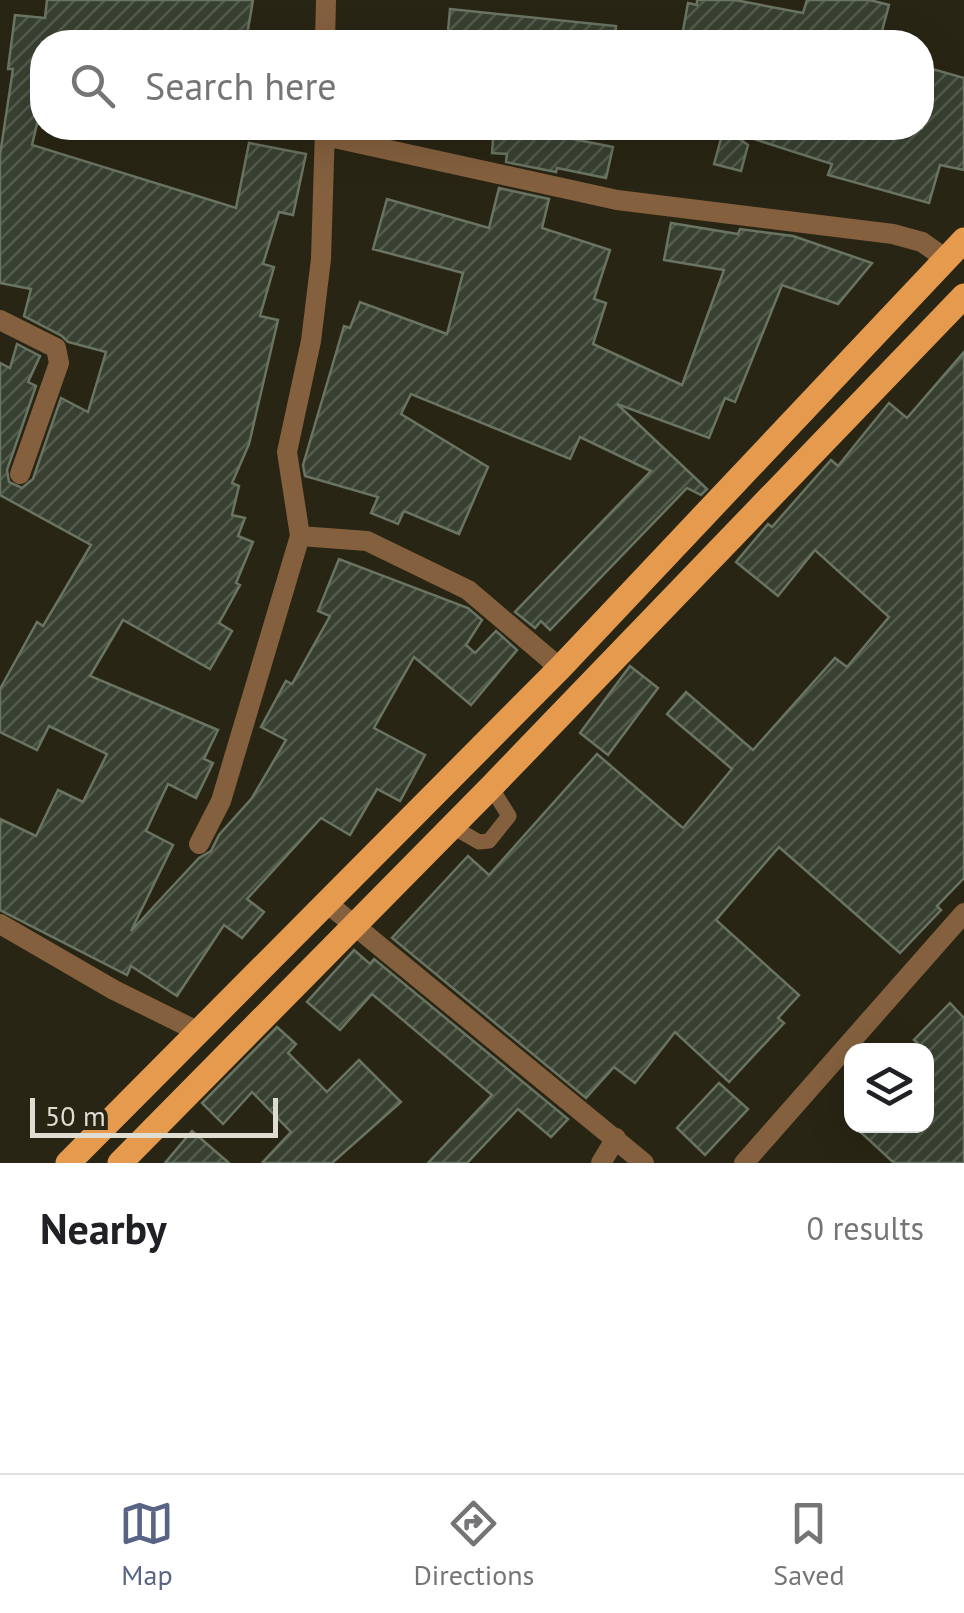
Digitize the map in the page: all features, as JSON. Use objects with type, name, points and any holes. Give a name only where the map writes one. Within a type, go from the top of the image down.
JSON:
[{"type":"main road","points":[[68,1163],[560,668],[964,240]]},
{"type":"main road","points":[[120,1163],[491,787],[964,296]]},
{"type":"street","points":[[326,0],[326,30]]},
{"type":"street","points":[[199,844],[221,801],[300,536],[287,452],[321,259],[325,140]]},
{"type":"street","points":[[359,140],[617,200],[893,234],[922,242],[946,259]]},
{"type":"street","points":[[0,320],[56,348],[59,362],[20,474]]},
{"type":"street","points":[[300,536],[367,540],[468,590],[560,668]]},
{"type":"street","points":[[327,903],[644,1163]]},
{"type":"street","points":[[744,1163],[964,913]]},
{"type":"street","points":[[0,924],[114,990],[197,1031]]},
{"type":"street","points":[[601,1163],[616,1138]]},
{"type":"lane","points":[[452,826],[479,842],[490,841],[509,816],[491,787]]},
{"type":"building","points":[[47,0],[253,0],[248,30],[30,30],[32,145],[236,208],[249,143],[306,154],[293,215],[279,212],[263,264],[274,267],[260,316],[278,320],[249,444],[232,483],[239,486],[232,515],[245,518],[238,536],[253,542],[236,583],[240,585],[219,623],[232,631],[210,669],[123,620],[90,676],[218,730],[204,759],[213,763],[196,798],[168,784],[146,831],[173,845],[131,931],[199,858],[211,851],[219,835],[252,798],[286,740],[261,727],[286,681],[292,684],[330,616],[318,611],[339,559],[468,608],[482,620],[466,645],[475,653],[496,631],[517,650],[471,705],[414,657],[374,728],[425,755],[400,801],[377,789],[350,835],[321,818],[247,899],[264,912],[242,938],[224,925],[177,996],[131,966],[127,975],[0,910],[0,819],[36,836],[58,790],[83,802],[107,754],[49,726],[37,750],[0,732],[0,689],[37,622],[43,626],[91,545],[0,495],[0,363],[10,368],[17,344],[40,356],[28,382],[36,386],[7,470],[9,482],[22,488],[33,479],[61,398],[88,412],[106,352],[68,342],[24,316],[31,289],[0,283],[0,155],[13,69],[8,69],[15,15],[45,18]]},
{"type":"building","points":[[697,0],[735,0],[803,13],[807,0],[870,0],[889,5],[882,30],[683,30],[688,3],[697,5]]},
{"type":"building","points":[[450,9],[616,26],[616,30],[448,30]]},
{"type":"building","points":[[934,69],[964,78],[964,170],[940,165],[929,203],[828,175],[832,164],[757,140],[934,140]]},
{"type":"building","points":[[493,140],[578,140],[613,147],[606,178],[506,162],[507,154],[492,153]]},
{"type":"building","points":[[721,140],[741,140],[748,145],[741,171],[714,164]]},
{"type":"building","points":[[499,188],[549,199],[542,228],[610,250],[594,299],[606,303],[593,344],[682,385],[724,270],[664,260],[671,223],[738,234],[740,229],[793,236],[872,263],[838,304],[782,285],[735,402],[725,398],[709,438],[617,404],[707,489],[701,495],[687,488],[550,630],[541,621],[535,628],[515,612],[651,471],[580,437],[570,459],[411,394],[401,414],[488,467],[459,534],[404,511],[398,524],[371,513],[378,497],[305,476],[303,465],[344,326],[350,328],[360,302],[447,334],[463,273],[373,249],[387,199],[489,228]]},
{"type":"building","points":[[964,352],[964,878],[937,906],[941,910],[900,953],[779,847],[716,920],[799,995],[778,1018],[784,1023],[729,1082],[675,1032],[635,1083],[614,1067],[586,1098],[392,938],[468,856],[489,875],[597,754],[683,828],[732,769],[667,714],[686,692],[753,750],[835,658],[847,667],[889,617],[815,550],[778,596],[736,562],[831,460],[838,466],[889,403],[907,418]]},
{"type":"building","points":[[630,666],[658,688],[608,755],[580,733]]},
{"type":"building","points":[[354,950],[370,964],[374,959],[568,1119],[551,1137],[518,1109],[467,1163],[428,1163],[492,1095],[372,994],[340,1030],[307,1002]]},
{"type":"building","points":[[950,1003],[964,1018],[964,1163],[894,1163],[862,1133],[934,1133],[934,1043],[914,1040]]},
{"type":"building","points":[[277,1027],[296,1044],[288,1053],[327,1092],[359,1060],[401,1102],[332,1163],[262,1163],[291,1132],[252,1092],[223,1124],[202,1103]]},
{"type":"building","points":[[719,1083],[748,1109],[705,1155],[677,1128]]},
{"type":"building","points":[[192,1131],[229,1163],[165,1163]]}]
